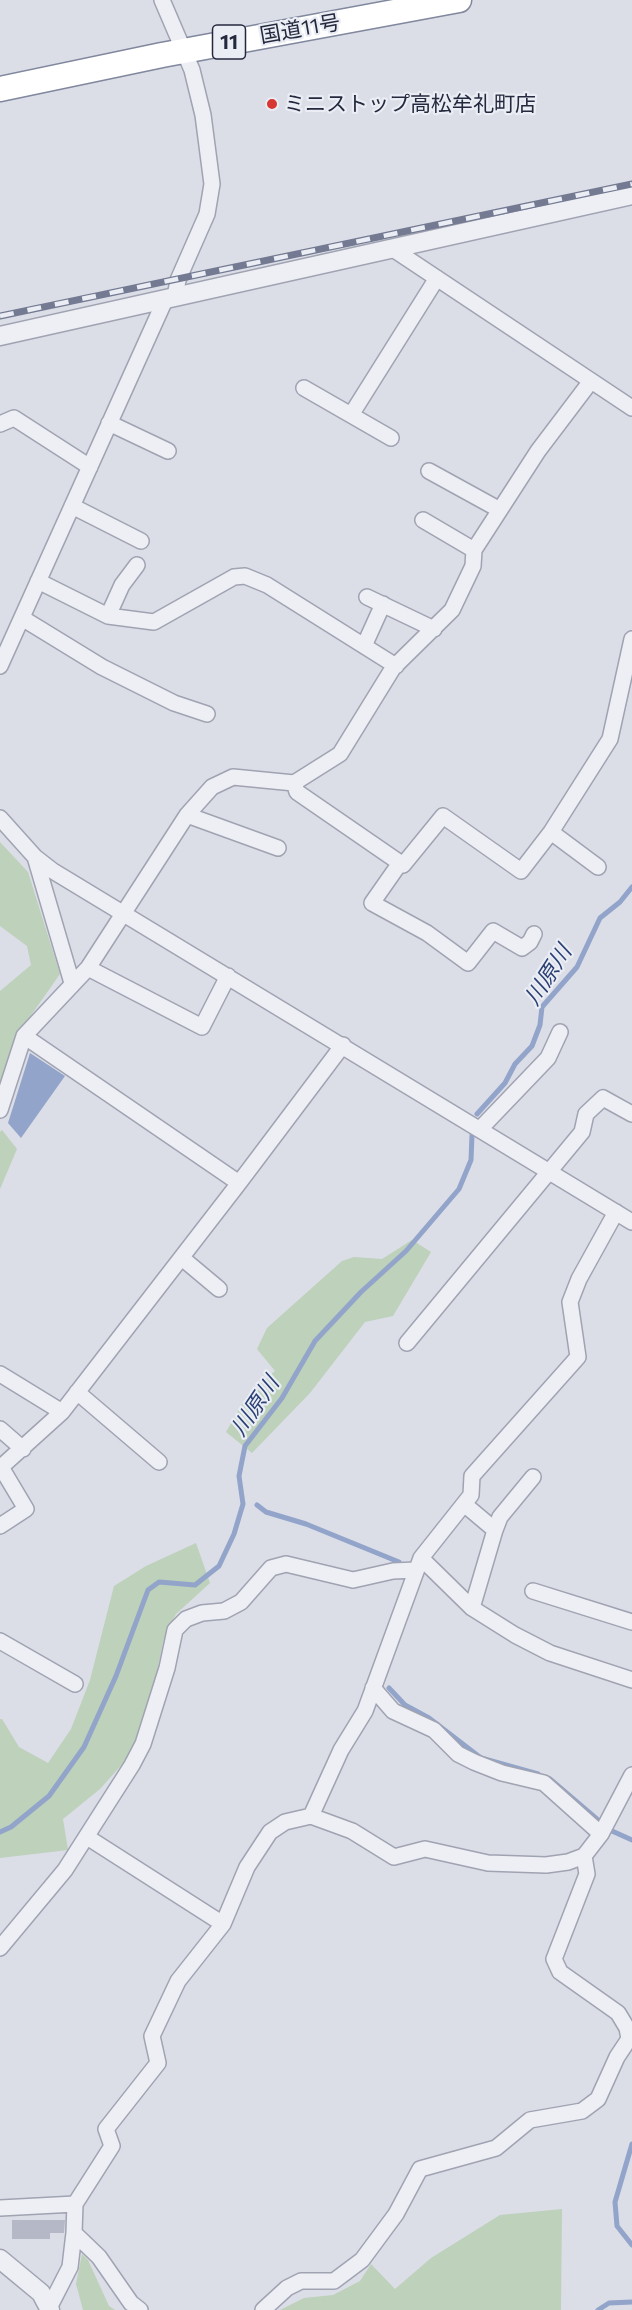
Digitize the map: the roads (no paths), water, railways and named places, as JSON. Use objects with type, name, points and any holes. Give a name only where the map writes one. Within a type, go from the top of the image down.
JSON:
[{"type":"highway","name":"国道11号","points":[[0,89],[184,50],[459,0]]},
{"type":"street","points":[[0,666],[207,214],[212,184],[203,115],[192,70],[162,0]]},
{"type":"street","points":[[0,336],[632,195]]},
{"type":"street","points":[[393,249],[632,408]]},
{"type":"street","points":[[351,416],[437,278]]},
{"type":"street","points":[[0,1110],[24,1036],[87,968],[187,815],[212,787],[232,777],[294,783],[340,754],[396,666],[452,610],[473,566],[474,550],[538,451],[591,381]]},
{"type":"street","points":[[304,388],[391,438]]},
{"type":"street","points":[[0,424],[14,418],[90,467]]},
{"type":"street","points":[[110,423],[168,451]]},
{"type":"street","points":[[429,471],[500,510]]},
{"type":"street","points":[[72,506],[141,541]]},
{"type":"street","points":[[423,520],[474,550]]},
{"type":"street","points":[[108,616],[122,585],[137,565]]},
{"type":"street","points":[[38,581],[108,616],[154,622],[234,577],[245,576],[267,585],[396,666]]},
{"type":"street","points":[[367,597],[434,629]]},
{"type":"street","points":[[363,646],[382,604]]},
{"type":"street","points":[[22,618],[102,667],[174,703],[207,714]]},
{"type":"street","points":[[294,783],[297,792],[403,865],[443,816],[520,871],[551,832],[610,739],[632,639]]},
{"type":"street","points":[[187,815],[278,848]]},
{"type":"street","points":[[0,818],[36,857],[53,871],[632,1222]]},
{"type":"street","points":[[551,832],[597,867]]},
{"type":"street","points":[[36,857],[72,983]]},
{"type":"street","points":[[400,863],[372,903],[427,933],[468,963],[494,931],[522,948],[531,942],[534,934]]},
{"type":"street","points":[[87,968],[202,1027],[228,976]]},
{"type":"street","points":[[480,1129],[548,1058],[560,1032]]},
{"type":"street","points":[[24,1036],[239,1183]]},
{"type":"street","points":[[0,1526],[26,1509],[1,1468],[62,1412],[343,1045]]},
{"type":"street","points":[[407,1343],[582,1132],[586,1114],[603,1098],[632,1114]]},
{"type":"street","points":[[311,1816],[341,1750],[365,1711],[418,1564],[471,1495],[472,1476],[579,1357],[570,1302],[579,1279],[616,1212]]},
{"type":"street","points":[[182,1258],[219,1289]]},
{"type":"street","points":[[0,1374],[62,1412]]},
{"type":"street","points":[[77,1392],[159,1462]]},
{"type":"street","points":[[0,1429],[22,1449]]},
{"type":"street","points":[[472,1608],[500,1517],[533,1477]]},
{"type":"street","points":[[464,1504],[495,1530]]},
{"type":"street","points":[[0,1948],[64,1870],[87,1837],[143,1744],[175,1630],[186,1619],[202,1613],[224,1611],[241,1602],[271,1568],[286,1564],[353,1580],[418,1564]]},
{"type":"street","points":[[418,1564],[472,1608],[515,1635],[550,1653],[632,1680]]},
{"type":"street","points":[[532,1591],[632,1622]]},
{"type":"street","points":[[0,1641],[75,1684]]},
{"type":"street","points":[[373,1688],[393,1711],[434,1730],[458,1754],[502,1773],[544,1783],[604,1829]]},
{"type":"street","points":[[50,2309],[70,2266],[75,2204],[112,2146],[105,2129],[158,2063],[152,2036],[178,1981],[223,1924],[247,1867],[270,1832],[285,1822],[311,1816],[352,1831],[394,1857],[425,1849],[488,1863],[546,1865],[568,1863],[584,1856],[604,1829],[632,1775]]},
{"type":"street","points":[[87,1837],[223,1924]]},
{"type":"street","points":[[262,2310],[287,2288],[301,2281],[334,2281],[362,2260],[396,2214],[420,2169],[496,2148],[530,2120],[582,2111],[598,2099],[617,2057],[631,2040],[618,2013],[560,1972],[554,1959],[587,1874],[584,1856]]},
{"type":"street","points":[[0,2208],[75,2204]]},
{"type":"street","points":[[74,2233],[99,2257],[131,2303],[140,2310]]},
{"type":"street","points":[[0,2259],[41,2293],[50,2309]]},
{"type":"water","points":[[30,1053],[65,1076],[21,1138],[8,1123]]},
{"type":"waterway","name":"川原川","points":[[477,1114],[505,1083],[515,1064],[532,1046],[540,1025],[542,1007],[577,967],[600,918],[620,902],[632,887]]},
{"type":"waterway","name":"川原川","points":[[0,1832],[11,1827],[49,1796],[84,1747],[116,1676],[148,1590],[159,1582],[195,1585],[219,1566],[234,1534],[243,1504],[239,1476],[245,1446],[282,1398],[315,1341],[361,1292],[406,1251],[459,1189],[471,1160],[472,1135]]},
{"type":"waterway","points":[[257,1505],[266,1512],[306,1524],[399,1562]]},
{"type":"waterway","points":[[389,1688],[405,1705],[429,1718],[481,1758],[538,1774]]},
{"type":"waterway","points":[[550,1779],[612,1831],[632,1840]]},
{"type":"waterway","points":[[632,2144],[615,2202],[617,2226],[632,2245]]},
{"type":"waterway","points":[[598,2310],[609,2303],[632,2302]]},
{"type":"railway","points":[[0,316],[632,184]]},
{"type":"place","name":"ミニストップ高松牟礼町店","points":[[272,104]]}]
